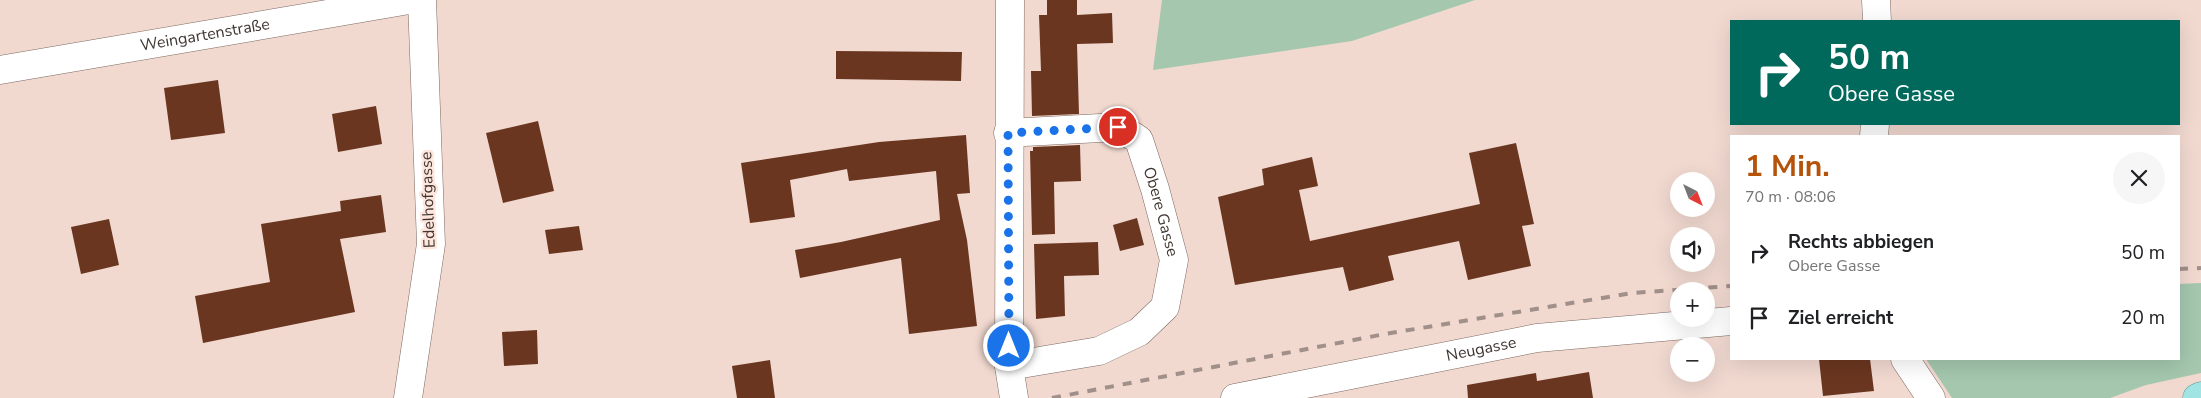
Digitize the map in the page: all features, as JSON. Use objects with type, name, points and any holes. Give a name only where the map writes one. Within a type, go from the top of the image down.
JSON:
[{"type":"main road","points":[[2197,398],[2201,396]]},
{"type":"street","name":"Weingartenstraße","points":[[0,70],[409,0]]},
{"type":"street","name":"Edelhofgasse","points":[[408,398],[431,244],[422,0]]},
{"type":"street","points":[[1010,0],[1008,133],[1009,366],[1014,398]]},
{"type":"street","points":[[1876,0],[1876,20]]},
{"type":"street","name":"Obere Gasse","points":[[1008,133],[1118,127],[1139,140],[1155,189],[1174,260],[1166,307],[1139,332],[1099,350],[1009,366]]},
{"type":"street","name":"Neugasse","points":[[1236,398],[1537,338],[1730,321]]},
{"type":"street","points":[[1906,360],[1931,398]]},
{"type":"green space","points":[[1162,0],[1475,0],[1352,41],[1153,70]]},
{"type":"green space","points":[[2201,283],[2201,373],[2146,385],[2110,398],[1952,398],[1927,360],[2180,360],[2180,284]]},
{"type":"building","points":[[1047,0],[1077,0],[1077,15],[1112,13],[1113,43],[1077,44],[1079,114],[1032,116],[1031,71],[1041,71],[1039,15],[1047,15]]},
{"type":"building","points":[[836,51],[962,52],[961,81],[836,79]]},
{"type":"building","points":[[218,80],[225,133],[171,140],[164,88]]},
{"type":"building","points":[[376,106],[382,144],[338,152],[332,114]]},
{"type":"building","points":[[538,121],[554,191],[503,203],[486,133]]},
{"type":"building","points":[[966,135],[970,193],[957,194],[967,240],[977,326],[909,334],[901,258],[800,278],[795,250],[940,220],[936,171],[849,181],[847,169],[790,180],[795,217],[750,223],[741,163],[879,142]]},
{"type":"building","points":[[1516,143],[1534,224],[1522,226],[1531,266],[1468,280],[1459,241],[1388,256],[1394,280],[1349,291],[1343,267],[1235,285],[1218,197],[1264,185],[1262,169],[1312,157],[1318,186],[1299,190],[1310,241],[1480,204],[1469,153]]},
{"type":"building","points":[[1080,145],[1081,181],[1054,182],[1055,234],[1032,235],[1030,151],[1033,151],[1033,147]]},
{"type":"building","points":[[381,195],[386,232],[340,239],[355,312],[203,343],[195,296],[270,282],[261,224],[341,211],[340,201]]},
{"type":"building","points":[[1137,218],[1144,245],[1120,251],[1113,225]]},
{"type":"building","points":[[109,219],[119,265],[81,274],[71,227]]},
{"type":"building","points":[[579,226],[583,250],[549,254],[545,230]]},
{"type":"building","points":[[1098,242],[1099,275],[1064,276],[1065,316],[1036,319],[1034,244]]},
{"type":"building","points":[[537,330],[538,364],[504,366],[502,332]]},
{"type":"building","points":[[770,360],[775,398],[737,398],[732,366]]},
{"type":"building","points":[[1819,360],[1870,360],[1874,391],[1823,396]]},
{"type":"building","points":[[1589,372],[1593,398],[1468,398],[1467,385],[1536,373],[1537,381]]},
{"type":"railway","points":[[2180,269],[2201,268]]},
{"type":"railway","points":[[1052,398],[1385,334],[1632,293],[1730,286]]},
{"type":"route","points":[[1009,346],[1008,133],[1118,127]]}]
